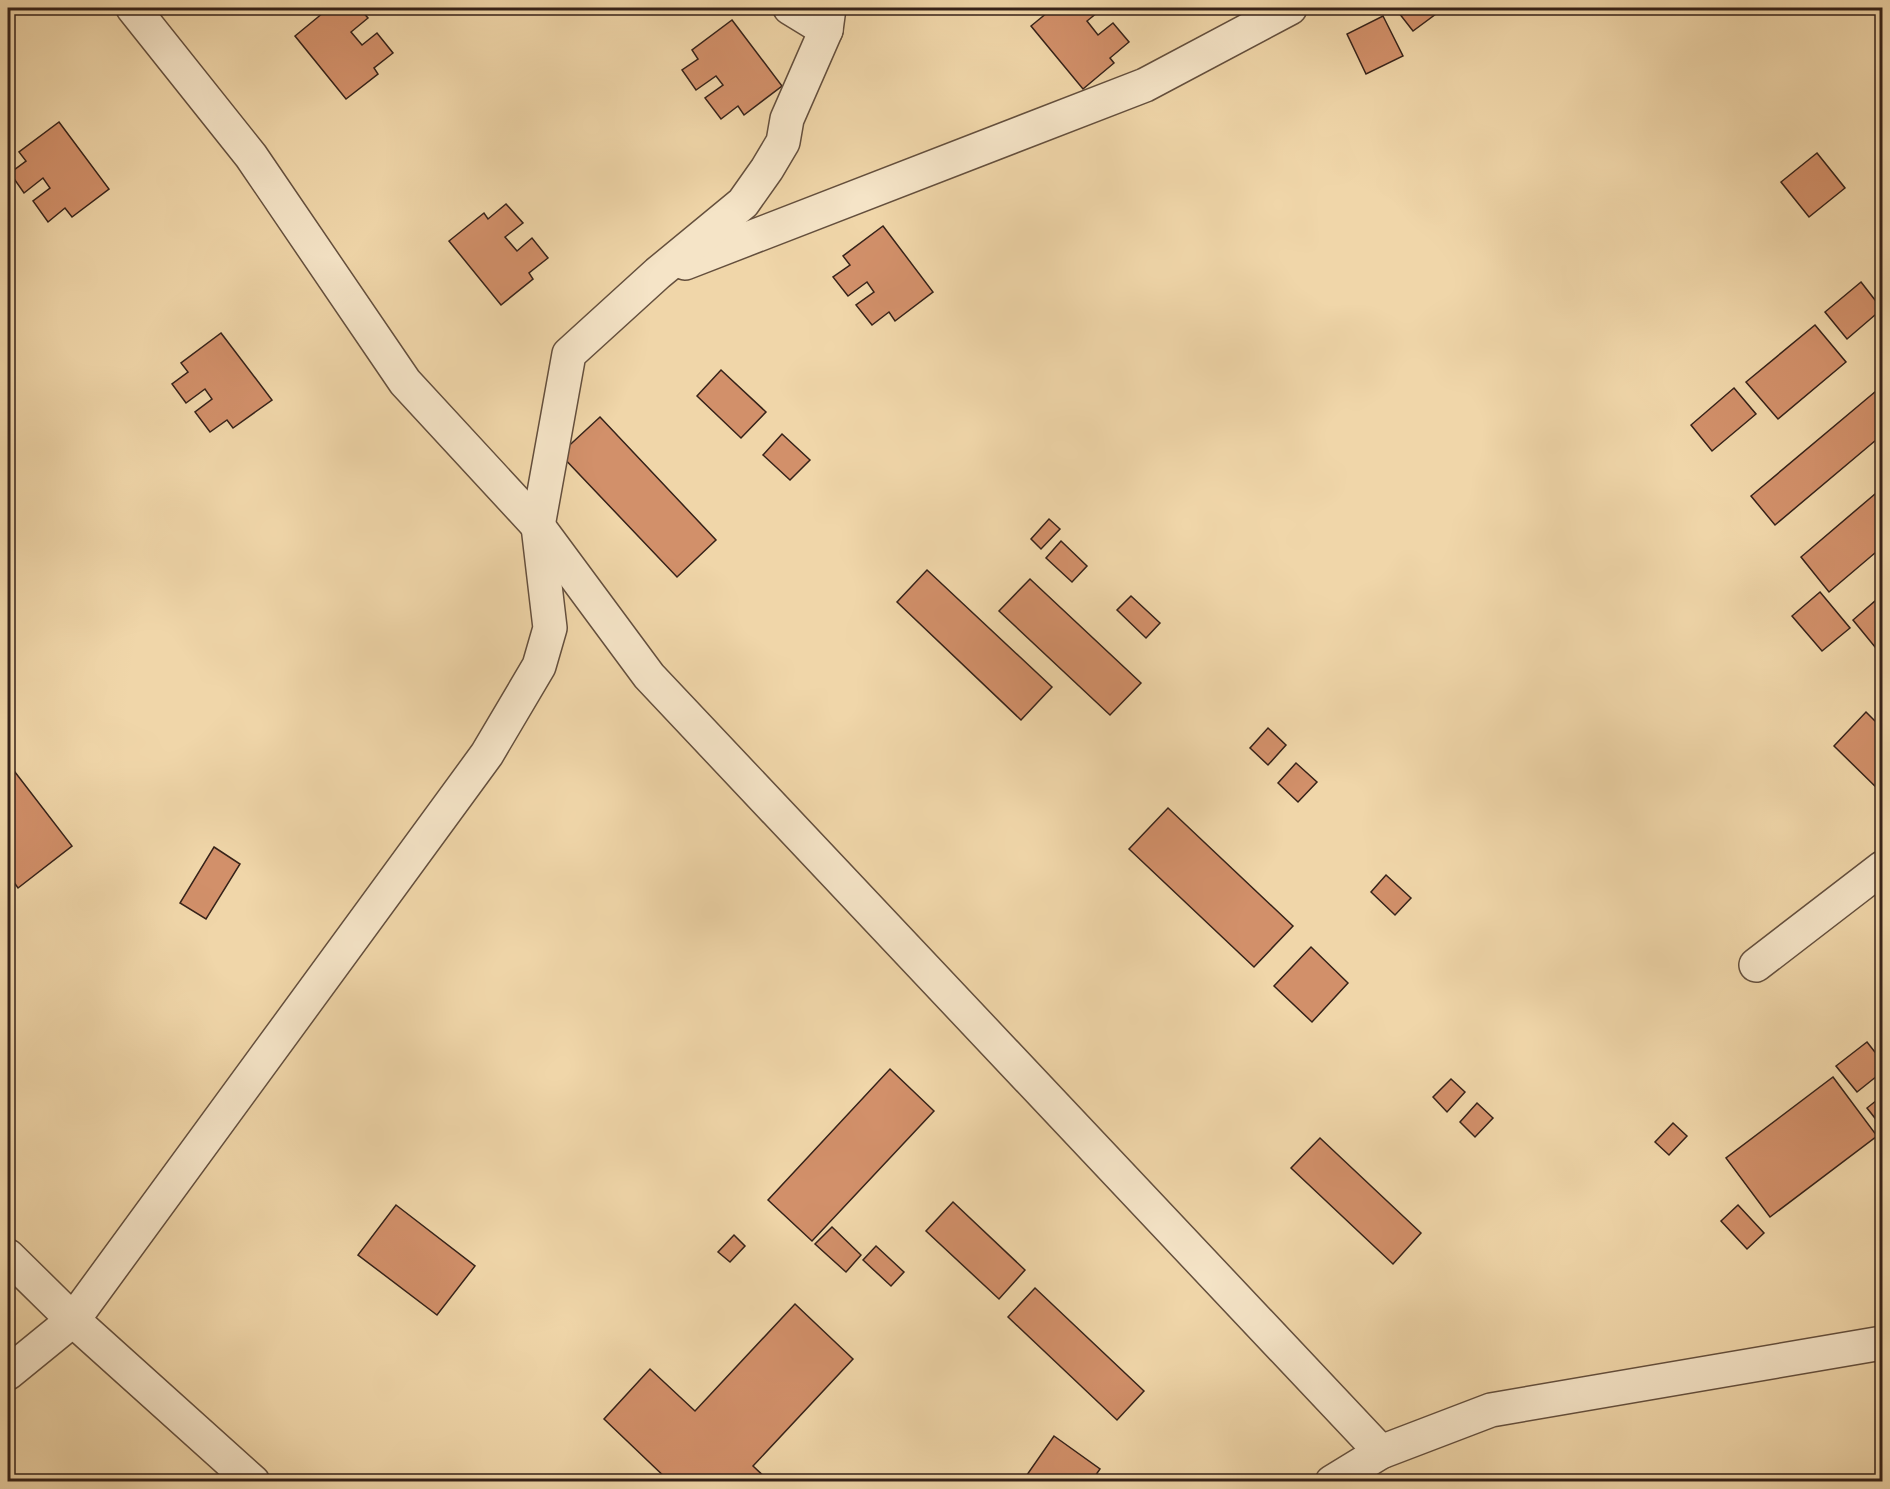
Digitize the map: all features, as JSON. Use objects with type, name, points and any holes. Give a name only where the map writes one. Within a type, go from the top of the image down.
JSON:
[{"type":"street","points":[[134,8],[251,156],[405,382],[538,526],[649,676],[1381,1452]]},
{"type":"street","points":[[8,1373],[73,1320],[487,754],[539,666],[550,628],[538,526],[569,354],[658,273],[743,204],[767,169],[783,142],[787,119],[828,19],[789,8]]},
{"type":"street","points":[[658,273],[1145,85],[1290,8]]},
{"type":"street","points":[[1756,965],[1882,868]]},
{"type":"street","points":[[8,1256],[73,1320],[253,1482]]},
{"type":"street","points":[[1332,1482],[1381,1452],[1491,1410],[1882,1343]]},
{"type":"building","points":[[329,8],[333,13],[341,8],[359,8],[368,18],[351,32],[362,45],[377,33],[393,53],[374,68],[378,74],[346,99],[295,36]]},
{"type":"building","points":[[1053,8],[1103,8],[1087,21],[1098,35],[1113,23],[1129,42],[1110,58],[1114,63],[1083,89],[1031,26]]},
{"type":"building","points":[[1395,8],[1444,8],[1413,31]]},
{"type":"building","points":[[1383,16],[1403,56],[1366,74],[1347,34]]},
{"type":"building","points":[[732,20],[782,86],[744,115],[738,106],[721,119],[705,98],[723,85],[716,76],[696,90],[682,70],[698,59],[692,50]]},
{"type":"building","points":[[59,122],[109,189],[72,217],[65,208],[48,222],[33,201],[50,188],[43,178],[24,193],[10,173],[26,161],[19,152]]},
{"type":"building","points":[[1817,153],[1845,188],[1809,217],[1781,182]]},
{"type":"building","points":[[506,204],[523,223],[505,237],[517,251],[532,238],[548,258],[529,273],[533,279],[501,305],[449,241],[484,213],[488,219]]},
{"type":"building","points":[[883,226],[933,292],[895,321],[889,312],[872,325],[856,305],[874,292],[867,282],[848,296],[833,277],[850,265],[843,256]]},
{"type":"building","points":[[1861,282],[1882,309],[1847,339],[1825,312]]},
{"type":"building","points":[[1815,325],[1846,362],[1778,419],[1746,382]]},
{"type":"building","points":[[221,333],[272,400],[233,428],[227,420],[210,432],[195,412],[212,399],[205,389],[186,403],[172,384],[188,372],[181,363]]},
{"type":"building","points":[[721,370],[766,412],[741,438],[697,396]]},
{"type":"building","points":[[1882,386],[1882,435],[1775,525],[1751,496]]},
{"type":"building","points":[[1734,388],[1756,414],[1712,451],[1691,425]]},
{"type":"building","points":[[600,417],[716,540],[677,577],[560,454]]},
{"type":"building","points":[[782,434],[810,460],[790,480],[763,455]]},
{"type":"building","points":[[1882,488],[1882,547],[1829,592],[1801,557]]},
{"type":"building","points":[[1049,519],[1060,529],[1041,549],[1031,539]]},
{"type":"building","points":[[1061,541],[1087,566],[1072,582],[1046,558]]},
{"type":"building","points":[[927,570],[1052,687],[1021,720],[897,602]]},
{"type":"building","points":[[1030,579],[1141,683],[1110,715],[999,611]]},
{"type":"building","points":[[1820,592],[1850,628],[1822,651],[1792,616]]},
{"type":"building","points":[[1882,595],[1882,641],[1875,647],[1853,620]]},
{"type":"building","points":[[1131,596],[1160,623],[1146,638],[1117,610]]},
{"type":"building","points":[[1866,712],[1882,728],[1882,793],[1834,746]]},
{"type":"building","points":[[1268,728],[1286,745],[1268,765],[1250,748]]},
{"type":"building","points":[[8,763],[72,846],[18,888],[8,874]]},
{"type":"building","points":[[1296,763],[1317,782],[1298,802],[1278,783]]},
{"type":"building","points":[[1168,808],[1293,926],[1254,967],[1129,849]]},
{"type":"building","points":[[214,847],[240,864],[206,919],[180,903]]},
{"type":"building","points":[[1386,875],[1411,898],[1395,915],[1371,892]]},
{"type":"building","points":[[1311,947],[1348,983],[1312,1022],[1274,986]]},
{"type":"building","points":[[1867,1042],[1882,1061],[1882,1072],[1857,1092],[1836,1066]]},
{"type":"building","points":[[890,1069],[934,1111],[812,1241],[768,1200]]},
{"type":"building","points":[[1833,1077],[1877,1136],[1770,1217],[1726,1158]]},
{"type":"building","points":[[1451,1079],[1465,1092],[1447,1112],[1433,1097]]},
{"type":"building","points":[[1882,1096],[1882,1127],[1867,1108]]},
{"type":"building","points":[[1477,1103],[1493,1118],[1475,1137],[1460,1122]]},
{"type":"building","points":[[1673,1123],[1687,1136],[1669,1155],[1655,1142]]},
{"type":"building","points":[[1320,1138],[1421,1233],[1393,1264],[1291,1168]]},
{"type":"building","points":[[953,1202],[1025,1270],[999,1299],[926,1231]]},
{"type":"building","points":[[396,1205],[475,1266],[437,1315],[358,1255]]},
{"type":"building","points":[[1738,1205],[1764,1233],[1747,1249],[1721,1221]]},
{"type":"building","points":[[832,1227],[861,1255],[846,1272],[815,1244]]},
{"type":"building","points":[[734,1235],[745,1246],[730,1262],[718,1252]]},
{"type":"building","points":[[876,1246],[904,1272],[891,1286],[863,1260]]},
{"type":"building","points":[[1035,1288],[1144,1391],[1117,1420],[1008,1317]]},
{"type":"building","points":[[795,1304],[853,1359],[753,1466],[770,1482],[670,1482],[604,1419],[650,1369],[695,1411]]},
{"type":"building","points":[[1054,1436],[1100,1469],[1091,1482],[1022,1482]]}]
